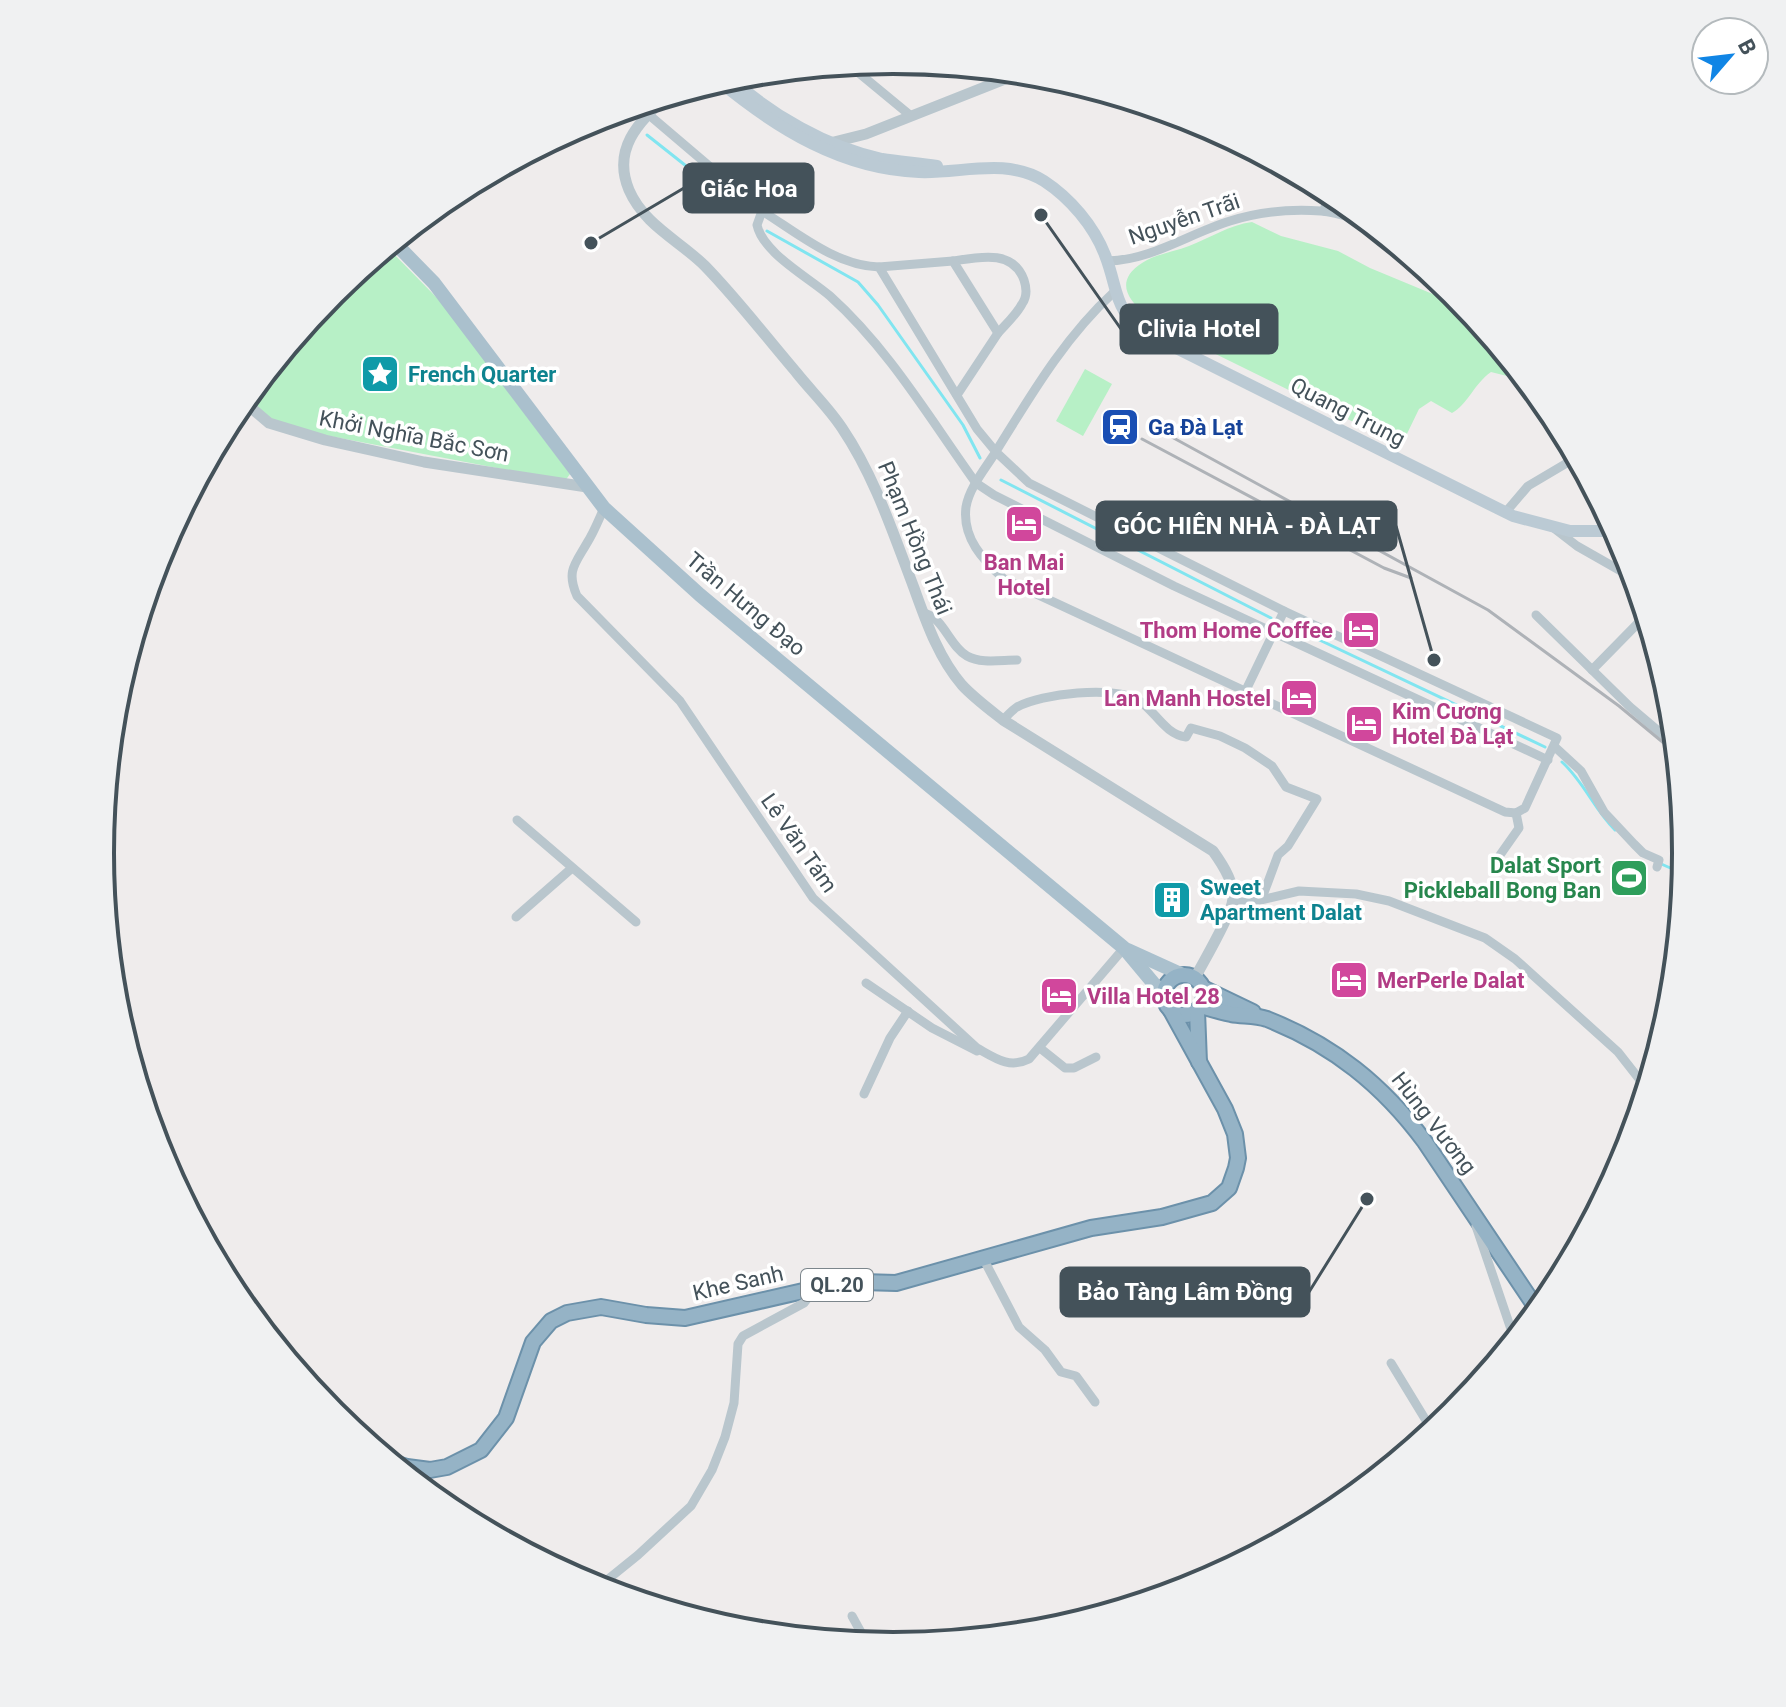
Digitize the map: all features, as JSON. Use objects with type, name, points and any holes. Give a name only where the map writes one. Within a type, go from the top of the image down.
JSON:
[{"type":"highway","points":[[1199,1008],[1179,1014],[1167,1001],[1172,979],[1194,980],[1264,1018]]},
{"type":"highway","name":"QL.20","points":[[1194,980],[1205,994],[1199,1008]]},
{"type":"highway","name":"Khe Sanh","points":[[413,1468],[430,1470],[447,1467],[481,1450],[506,1418],[533,1342],[551,1321],[567,1313],[601,1307],[685,1318],[767,1302],[815,1288],[862,1282],[896,1283],[1091,1228],[1188,1211],[1212,1203],[1229,1188],[1238,1158],[1235,1134],[1225,1109],[1167,1001]]},
{"type":"highway","name":"Khe Sanh","points":[[1199,1008],[1200,1067]]},
{"type":"highway","name":"Hùng Vương","points":[[1199,1008],[1264,1018],[1311,1041],[1372,1080],[1408,1118],[1531,1300]]},
{"type":"main road","name":"Nguyễn Trãi","points":[[745,88],[795,126],[881,159],[956,169],[1011,170],[1043,180],[1064,196],[1082,217],[1098,239],[1107,261]]},
{"type":"main road","name":"Nguyễn Trãi","points":[[731,91],[756,112],[809,143],[865,165],[931,173],[956,169]]},
{"type":"main road","name":"Trần Hưng Đạo","points":[[401,249],[434,283],[604,508],[700,595],[1124,948],[1167,1001]]},
{"type":"main road","name":"Quang Trung","points":[[1107,261],[1114,292],[1131,319],[1152,336],[1505,513],[1555,529],[1602,531]]},
{"type":"main road","name":"Trần Hưng Đạo","points":[[1124,948],[1194,980]]},
{"type":"street","points":[[862,75],[911,116]]},
{"type":"street","points":[[809,143],[835,143],[998,82]]},
{"type":"street","points":[[648,114],[762,211],[849,261],[879,267],[987,255],[1014,265],[1023,276],[1027,290],[1024,303],[998,333],[957,395]]},
{"type":"street","name":"Phạm Hồng Thái","points":[[648,114],[627,140],[624,153],[628,188],[639,208],[703,263],[746,311],[842,427],[875,484],[937,646],[962,685],[1003,720],[1213,851],[1230,881],[1233,902]]},
{"type":"street","points":[[1324,211],[1326,205]]},
{"type":"street","points":[[762,211],[757,225],[767,246],[815,282],[858,321],[976,483],[1137,568],[1548,760]]},
{"type":"street","name":"Nguyễn Trãi","points":[[1107,261],[1125,260],[1180,244],[1227,222],[1253,215],[1324,211],[1341,215]]},
{"type":"street","points":[[953,261],[998,333]]},
{"type":"street","points":[[879,267],[977,429],[996,452],[1029,483],[1284,611],[1557,738],[1525,808],[1516,813],[1505,812],[1004,579],[985,561],[974,545],[967,526],[966,505],[976,483],[996,452],[1059,352],[1087,317],[1114,292]]},
{"type":"street","name":"Khởi Nghĩa Bắc Sơn","points":[[253,409],[269,423],[325,440],[424,462],[587,487]]},
{"type":"street","points":[[1505,513],[1528,486],[1567,463]]},
{"type":"street","name":"Lê Văn Tám","points":[[604,508],[573,566],[571,583],[577,596],[680,701],[813,898],[977,1048],[995,1059]]},
{"type":"street","points":[[1555,529],[1577,546],[1618,570]]},
{"type":"street","points":[[1246,690],[1284,611]]},
{"type":"street","points":[[923,613],[932,615],[960,651],[969,657],[982,661],[1017,660]]},
{"type":"street","points":[[1536,615],[1663,734]]},
{"type":"street","points":[[1592,670],[1637,624]]},
{"type":"street","points":[[1003,720],[1017,707],[1049,697],[1116,694],[1141,701],[1177,736],[1186,737],[1191,728],[1220,736],[1258,755],[1272,766],[1286,787],[1317,799],[1288,846],[1278,855],[1262,898]]},
{"type":"street","points":[[1555,747],[1581,771],[1604,812],[1625,836],[1658,864]]},
{"type":"street","points":[[1500,855],[1519,828],[1516,813]]},
{"type":"street","points":[[517,820],[636,922]]},
{"type":"street","points":[[516,917],[572,868]]},
{"type":"street","points":[[1194,980],[1233,902],[1252,902],[1299,891],[1379,897],[1495,943],[1618,1052],[1639,1079]]},
{"type":"street","points":[[866,983],[946,1036],[995,1059],[1019,1064],[1040,1048],[1124,948]]},
{"type":"street","points":[[864,1094],[890,1038],[908,1011]]},
{"type":"street","points":[[1040,1048],[1056,1064],[1065,1068],[1074,1068],[1096,1057]]},
{"type":"street","points":[[1469,1206],[1511,1328]]},
{"type":"street","points":[[983,1258],[1019,1327],[1045,1350],[1061,1372],[1076,1376],[1095,1402]]},
{"type":"street","points":[[608,1579],[691,1506],[705,1482],[725,1437],[734,1403],[738,1344],[743,1336],[804,1303],[815,1288]]},
{"type":"street","points":[[1391,1363],[1427,1421]]},
{"type":"street","points":[[852,1616],[861,1632]]},
{"type":"green space","points":[[1252,222],[1281,236],[1338,251],[1438,296],[1509,376],[1491,372],[1452,413],[1431,401],[1419,409],[1403,442],[1396,443],[1175,334],[1143,313],[1134,303],[1126,284],[1130,273],[1142,263]]},
{"type":"green space","name":"French Quarter","points":[[394,254],[440,301],[570,474],[565,481],[324,435],[271,419],[255,406],[275,379],[342,302]]},
{"type":"green space","points":[[1085,369],[1112,384],[1083,436],[1056,421]]},
{"type":"waterway","points":[[647,135],[743,211]]},
{"type":"waterway","points":[[767,231],[858,282],[878,305],[963,425],[980,458]]},
{"type":"waterway","points":[[1001,480],[1271,618]]},
{"type":"waterway","points":[[1288,625],[1545,747]]},
{"type":"waterway","points":[[1562,762],[1615,830]]},
{"type":"waterway","points":[[1659,863],[1672,869]]},
{"type":"railway","points":[[1148,424],[1488,610],[1619,706],[1665,744]]},
{"type":"railway","points":[[1142,439],[1384,568],[1411,578]]},
{"type":"place","name":"Clivia Hotel","points":[[1041,215]]},
{"type":"place","name":"Giác Hoa","points":[[591,243]]},
{"type":"place","name":"French Quarter","points":[[380,374]]},
{"type":"place","name":"Ga Đà Lạt","points":[[1120,427]]},
{"type":"place","name":"Ban Mai Hotel","points":[[1024,524]]},
{"type":"place","name":"Thom Home Coffee","points":[[1361,630]]},
{"type":"place","name":"GÓC HIÊN NHÀ - ĐÀ LẠT","points":[[1434,660]]},
{"type":"place","name":"Lan Manh Hostel","points":[[1299,698]]},
{"type":"place","name":"Kim Cương Hotel Đà Lạt","points":[[1364,724]]},
{"type":"place","name":"Dalat Sport Pickleball Bong Ban","points":[[1629,878]]},
{"type":"place","name":"Sweet Apartment Dalat","points":[[1172,900]]},
{"type":"place","name":"MerPerle Dalat","points":[[1349,980]]},
{"type":"place","name":"Villa Hotel 28","points":[[1059,996]]},
{"type":"place","name":"Bảo Tàng Lâm Đồng","points":[[1367,1199]]}]
